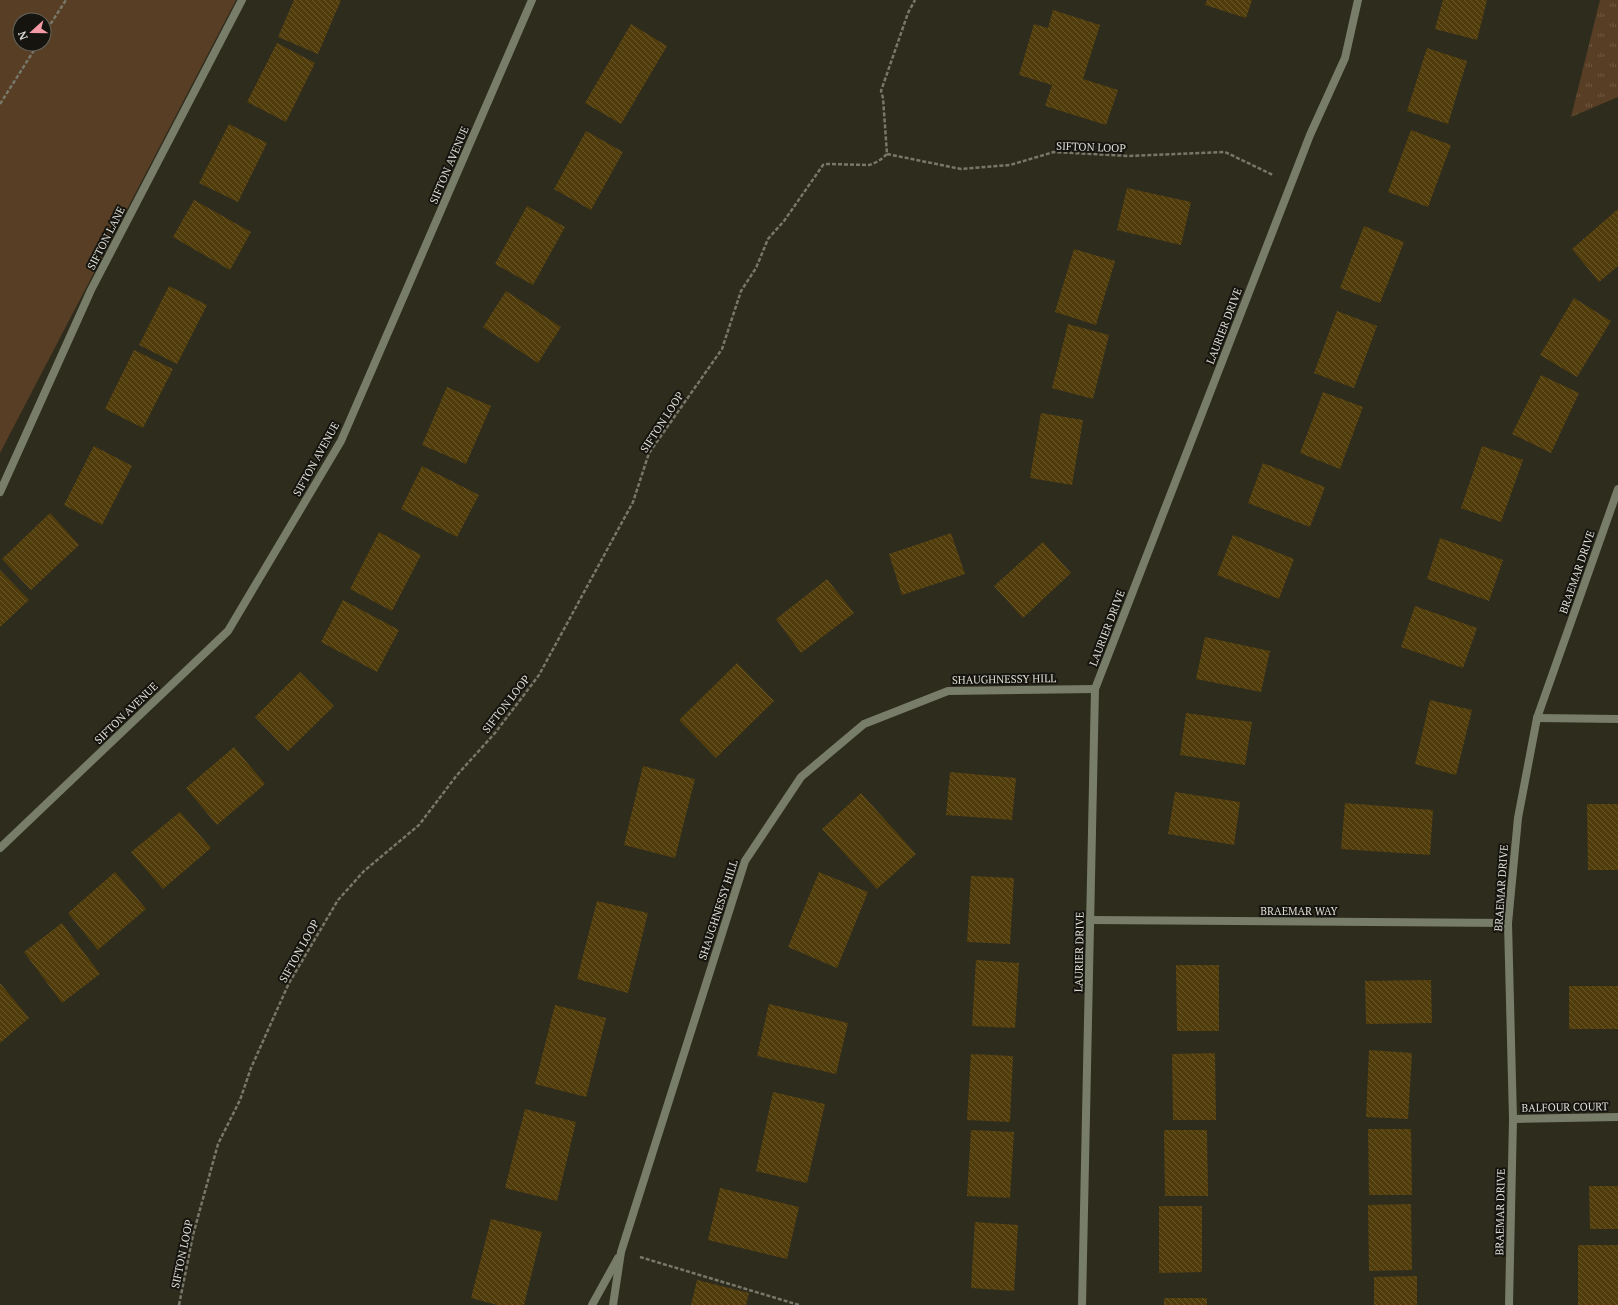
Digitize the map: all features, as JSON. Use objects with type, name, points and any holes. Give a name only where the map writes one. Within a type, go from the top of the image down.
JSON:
[{"type":"street","name":"SIFTON LANE","points":[[0,492],[91,290],[242,0]]},
{"type":"street","name":"SIFTON AVENUE","points":[[0,848],[228,631],[341,441],[532,0]]},
{"type":"street","name":"LAURIER DRIVE","points":[[1082,1305],[1095,689],[1310,135],[1345,58],[1358,0]]},
{"type":"street","name":"BRAEMAR DRIVE","points":[[1509,1305],[1513,1119],[1508,923],[1518,818],[1537,718],[1618,488]]},
{"type":"street","name":"SHAUGHNESSY HILL","points":[[613,1305],[621,1252],[745,861],[801,777],[864,724],[948,691],[1095,689]]},
{"type":"street","points":[[1537,718],[1618,719]]},
{"type":"street","name":"BRAEMAR WAY","points":[[1090,920],[1508,923]]},
{"type":"street","name":"BALFOUR COURT","points":[[1513,1119],[1618,1117]]},
{"type":"street","name":"SHAUGHNESSY HILL","points":[[592,1305],[621,1252]]},
{"type":"path","points":[[52,22],[66,0]]},
{"type":"path","points":[[887,154],[883,98],[881,91],[908,13],[915,0]]},
{"type":"path","points":[[0,104],[33,52]]},
{"type":"path","name":"SIFTON LOOP","points":[[179,1305],[193,1235],[218,1144],[240,1100],[251,1068],[289,984],[338,900],[364,871],[419,825],[457,775],[495,733],[539,674],[633,502],[649,453],[722,349],[741,291],[756,268],[768,239],[784,221],[823,165],[869,165],[874,164],[884,158],[887,154],[962,169],[1010,165],[1054,152],[1129,156],[1225,152],[1291,183]]},
{"type":"path","points":[[621,1252],[799,1305]]},
{"type":"green space","points":[[0,0],[236,0],[0,453]]},
{"type":"green space","points":[[1600,0],[1618,0],[1618,97],[1571,117]]},
{"type":"building","points":[[294,0],[341,0],[318,54],[278,37]]},
{"type":"building","points":[[1207,0],[1252,0],[1246,18],[1205,5]]},
{"type":"building","points":[[1443,0],[1487,0],[1477,40],[1435,29]]},
{"type":"building","points":[[1053,10],[1100,25],[1083,79],[1118,90],[1106,125],[1045,106],[1052,85],[1019,75],[1034,24],[1048,28]]},
{"type":"building","points":[[631,24],[667,46],[621,124],[585,103]]},
{"type":"building","points":[[277,43],[315,63],[286,122],[247,102]]},
{"type":"building","points":[[1427,48],[1467,61],[1448,124],[1407,111]]},
{"type":"building","points":[[229,124],[267,143],[238,202],[199,183]]},
{"type":"building","points":[[1411,130],[1451,145],[1428,207],[1388,192]]},
{"type":"building","points":[[586,131],[623,152],[591,210],[554,189]]},
{"type":"building","points":[[1127,188],[1191,202],[1181,245],[1117,230]]},
{"type":"building","points":[[194,200],[251,232],[230,270],[173,237]]},
{"type":"building","points":[[527,206],[565,227],[533,285],[495,264]]},
{"type":"building","points":[[1618,209],[1618,266],[1599,282],[1572,249]]},
{"type":"building","points":[[1364,226],[1404,242],[1380,303],[1340,288]]},
{"type":"building","points":[[1074,249],[1115,261],[1096,325],[1055,312]]},
{"type":"building","points":[[169,286],[207,305],[177,364],[139,345]]},
{"type":"building","points":[[506,291],[561,327],[538,363],[483,327]]},
{"type":"building","points":[[1574,298],[1611,321],[1577,377],[1540,355]]},
{"type":"building","points":[[1337,311],[1377,326],[1354,388],[1314,373]]},
{"type":"building","points":[[1068,324],[1109,335],[1093,399],[1052,388]]},
{"type":"building","points":[[134,350],[173,369],[143,428],[105,409]]},
{"type":"building","points":[[1541,375],[1579,393],[1551,453],[1512,434]]},
{"type":"building","points":[[447,387],[491,406],[466,464],[422,445]]},
{"type":"building","points":[[1323,392],[1363,407],[1340,469],[1300,453]]},
{"type":"building","points":[[1041,413],[1083,420],[1072,485],[1030,478]]},
{"type":"building","points":[[94,446],[132,466],[102,525],[64,505]]},
{"type":"building","points":[[1482,446],[1523,460],[1501,522],[1461,508]]},
{"type":"building","points":[[1263,463],[1325,487],[1310,527],[1248,503]]},
{"type":"building","points":[[422,466],[479,495],[457,537],[401,509]]},
{"type":"building","points":[[50,513],[79,545],[31,590],[2,559]]},
{"type":"building","points":[[379,532],[421,555],[392,611],[350,589]]},
{"type":"building","points":[[951,533],[965,574],[902,595],[889,554]]},
{"type":"building","points":[[1233,535],[1294,559],[1279,599],[1217,575]]},
{"type":"building","points":[[1440,538],[1503,560],[1489,601],[1427,579]]},
{"type":"building","points":[[1043,542],[1071,573],[1023,618],[994,586]]},
{"type":"building","points":[[0,570],[29,600],[0,627]]},
{"type":"building","points":[[827,579],[854,613],[801,653],[776,619]]},
{"type":"building","points":[[343,600],[399,630],[377,672],[321,642]]},
{"type":"building","points":[[1415,606],[1477,628],[1463,668],[1401,647]]},
{"type":"building","points":[[1205,637],[1270,651],[1261,692],[1196,679]]},
{"type":"building","points":[[737,663],[774,701],[716,758],[679,720]]},
{"type":"building","points":[[300,672],[334,706],[288,751],[255,717]]},
{"type":"building","points":[[1430,700],[1472,710],[1456,775],[1415,764]]},
{"type":"building","points":[[1186,713],[1252,722],[1245,765],[1180,755]]},
{"type":"building","points":[[234,747],[265,784],[217,825],[186,788]]},
{"type":"building","points":[[643,766],[695,779],[675,858],[624,845]]},
{"type":"building","points":[[950,772],[1016,778],[1012,820],[946,815]]},
{"type":"building","points":[[1175,792],[1240,802],[1234,845],[1168,834]]},
{"type":"building","points":[[861,793],[916,854],[877,889],[822,829]]},
{"type":"building","points":[[1345,803],[1433,810],[1430,855],[1341,849]]},
{"type":"building","points":[[1587,804],[1618,804],[1618,870],[1588,870]]},
{"type":"building","points":[[180,812],[211,848],[163,889],[131,852]]},
{"type":"building","points":[[115,872],[146,909],[98,950],[68,913]]},
{"type":"building","points":[[819,872],[868,892],[837,968],[788,947]]},
{"type":"building","points":[[971,876],[1014,878],[1010,944],[967,942]]},
{"type":"building","points":[[597,901],[648,913],[628,993],[577,979]]},
{"type":"building","points":[[62,923],[100,974],[62,1003],[24,952]]},
{"type":"building","points":[[976,960],[1019,963],[1015,1028],[972,1026]]},
{"type":"building","points":[[1176,965],[1219,965],[1219,1031],[1177,1031]]},
{"type":"building","points":[[1431,980],[1432,1023],[1366,1024],[1365,981]]},
{"type":"building","points":[[0,983],[29,1018],[0,1043]]},
{"type":"building","points":[[1569,986],[1618,986],[1618,1029],[1569,1029]]},
{"type":"building","points":[[769,1004],[848,1023],[836,1074],[757,1056]]},
{"type":"building","points":[[555,1005],[606,1018],[586,1097],[535,1084]]},
{"type":"building","points":[[1369,1050],[1412,1053],[1408,1119],[1366,1117]]},
{"type":"building","points":[[1215,1053],[1216,1120],[1173,1120],[1172,1054]]},
{"type":"building","points":[[971,1054],[1013,1056],[1010,1122],[967,1120]]},
{"type":"building","points":[[773,1092],[825,1104],[807,1183],[756,1171]]},
{"type":"building","points":[[525,1109],[576,1122],[557,1201],[505,1188]]},
{"type":"building","points":[[1368,1129],[1411,1129],[1412,1195],[1369,1195]]},
{"type":"building","points":[[971,1130],[1014,1132],[1010,1198],[967,1196]]},
{"type":"building","points":[[1164,1130],[1207,1130],[1208,1196],[1165,1196]]},
{"type":"building","points":[[1589,1186],[1618,1186],[1618,1229],[1590,1229]]},
{"type":"building","points":[[720,1188],[799,1207],[787,1259],[708,1240]]},
{"type":"building","points":[[1411,1204],[1412,1270],[1369,1271],[1368,1205]]},
{"type":"building","points":[[1159,1206],[1202,1206],[1202,1272],[1159,1273]]},
{"type":"building","points":[[491,1219],[542,1232],[524,1305],[497,1305],[471,1298]]},
{"type":"building","points":[[975,1222],[1018,1225],[1014,1291],[971,1288]]},
{"type":"building","points":[[1578,1245],[1618,1245],[1618,1305],[1578,1305]]},
{"type":"building","points":[[1417,1276],[1417,1305],[1374,1305],[1374,1277]]},
{"type":"building","points":[[697,1280],[749,1293],[746,1305],[691,1305]]},
{"type":"building","points":[[1164,1298],[1207,1298],[1207,1305],[1164,1305]]}]
